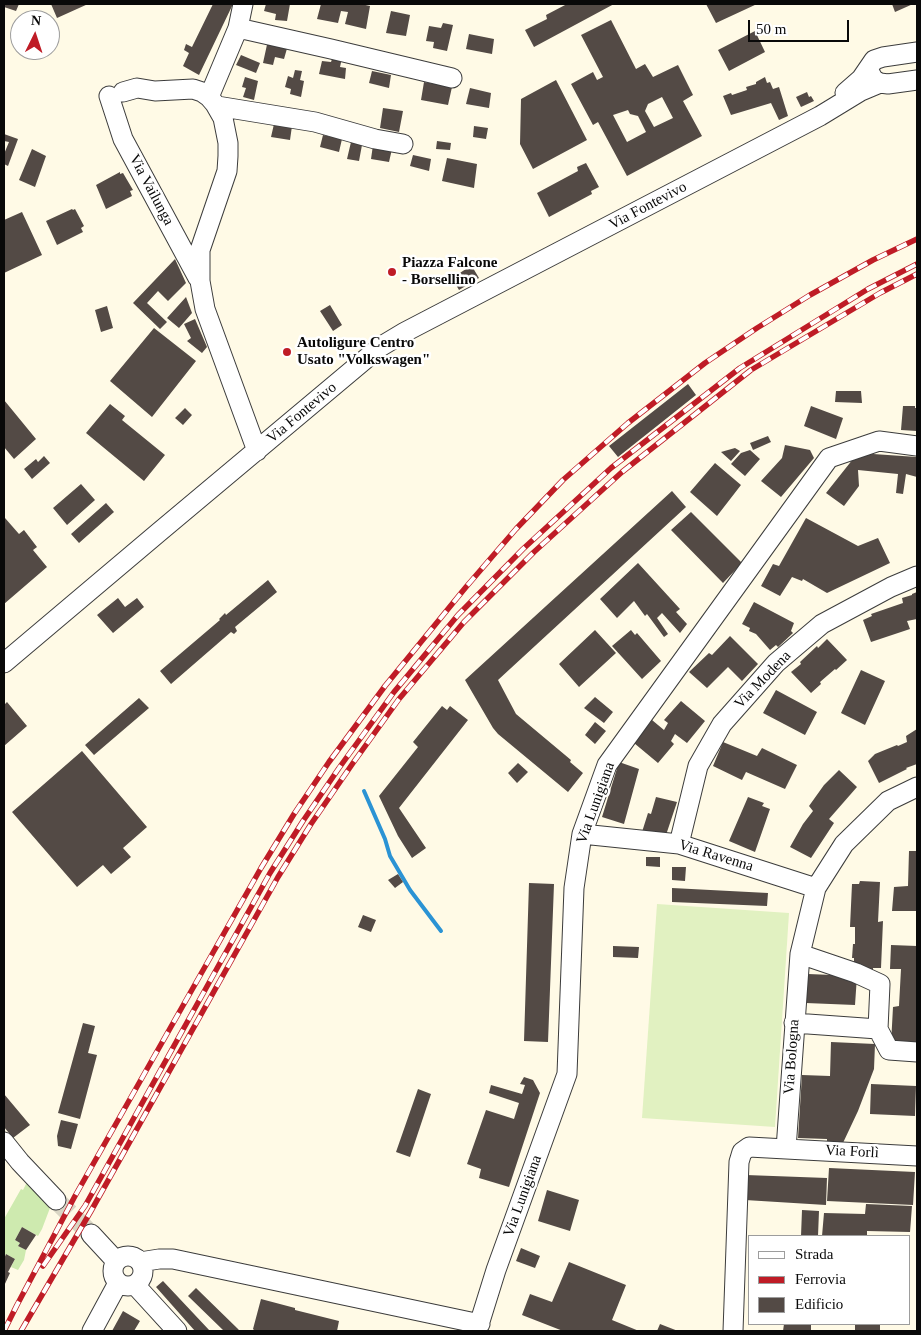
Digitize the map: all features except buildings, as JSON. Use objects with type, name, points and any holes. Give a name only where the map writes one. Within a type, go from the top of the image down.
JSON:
[{"type":"street","points":[[243,4],[238,28],[213,102],[315,122],[375,139],[403,144]]},
{"type":"street","points":[[238,28],[452,78]]},
{"type":"street","name":"Via Fontevivo","points":[[820,116],[835,100],[861,79],[874,60],[917,52]]},
{"type":"street","points":[[872,64],[870,72],[874,80],[880,83]]},
{"type":"street","name":"Via Fontevivo","points":[[4,663],[380,347],[405,332],[820,116],[861,91],[880,83],[888,84],[917,80]]},
{"type":"street","name":"Via Vailunga","points":[[200,281],[123,139],[116,94],[137,88],[155,91],[193,89],[202,92],[213,102],[223,118],[228,144],[227,171],[200,250],[200,281],[205,309],[257,451]]},
{"type":"street","name":"Via Lunigiana","points":[[140,1262],[173,1259],[478,1328],[496,1270],[567,1074],[574,888],[582,834],[607,765],[829,458],[879,441],[917,446]]},
{"type":"street","name":"Via Modena","points":[[679,844],[698,766],[722,724],[776,663],[822,624],[917,576]]},
{"type":"street","name":"Via Bologna","points":[[786,1149],[800,954],[816,888],[844,844],[888,801],[917,787]]},
{"type":"street","name":"Via Ravenna","points":[[582,834],[679,844],[816,888]]},
{"type":"street","points":[[800,954],[856,973],[880,984],[878,1029],[889,1050],[917,1052]]},
{"type":"street","points":[[794,1023],[878,1029]]},
{"type":"street","points":[[4,1142],[56,1200]]},
{"type":"street","points":[[733,1331],[738,1162],[742,1152],[749,1147],[786,1149]]},
{"type":"street","name":"Via Forlì","points":[[786,1149],[917,1156]]},
{"type":"street","points":[[91,1234],[116,1261]]},
{"type":"street","points":[[92,1331],[127,1284],[142,1277],[143,1271],[140,1262],[136,1258],[126,1256],[121,1257],[113,1265],[113,1276],[127,1284],[177,1331]]},
{"type":"green space","points":[[657,904],[789,913],[775,1127],[642,1118]]},
{"type":"green space","points":[[28,1180],[53,1200],[38,1236],[22,1227],[15,1240],[20,1243],[18,1246],[26,1250],[24,1260],[18,1270],[11,1267],[15,1259],[6,1254],[4,1259],[4,1219]]},
{"type":"waterway","points":[[364,791],[385,839],[390,856],[410,890],[441,931]]},
{"type":"tunnel","points":[[56,1200],[91,1234]]},
{"type":"railway","points":[[4,1331],[75,1196],[261,868],[294,814],[329,762],[385,686],[466,587],[516,529],[563,480],[628,423],[705,363],[810,295],[873,260],[917,239]]},
{"type":"railway","points":[[43,1266],[85,1206],[270,873],[303,821],[394,692],[458,615],[523,549],[611,468],[740,368],[868,289],[917,264]]},
{"type":"railway","points":[[21,1331],[91,1211],[278,877],[311,824],[399,699],[464,622],[534,552],[622,472],[751,370],[880,293],[917,274]]},
{"type":"place","name":"Piazza Falcone - Borsellino","points":[[392,272]]},
{"type":"place","name":"Autoligure Centro Usato \"Volkswagen\"","points":[[287,352]]}]
